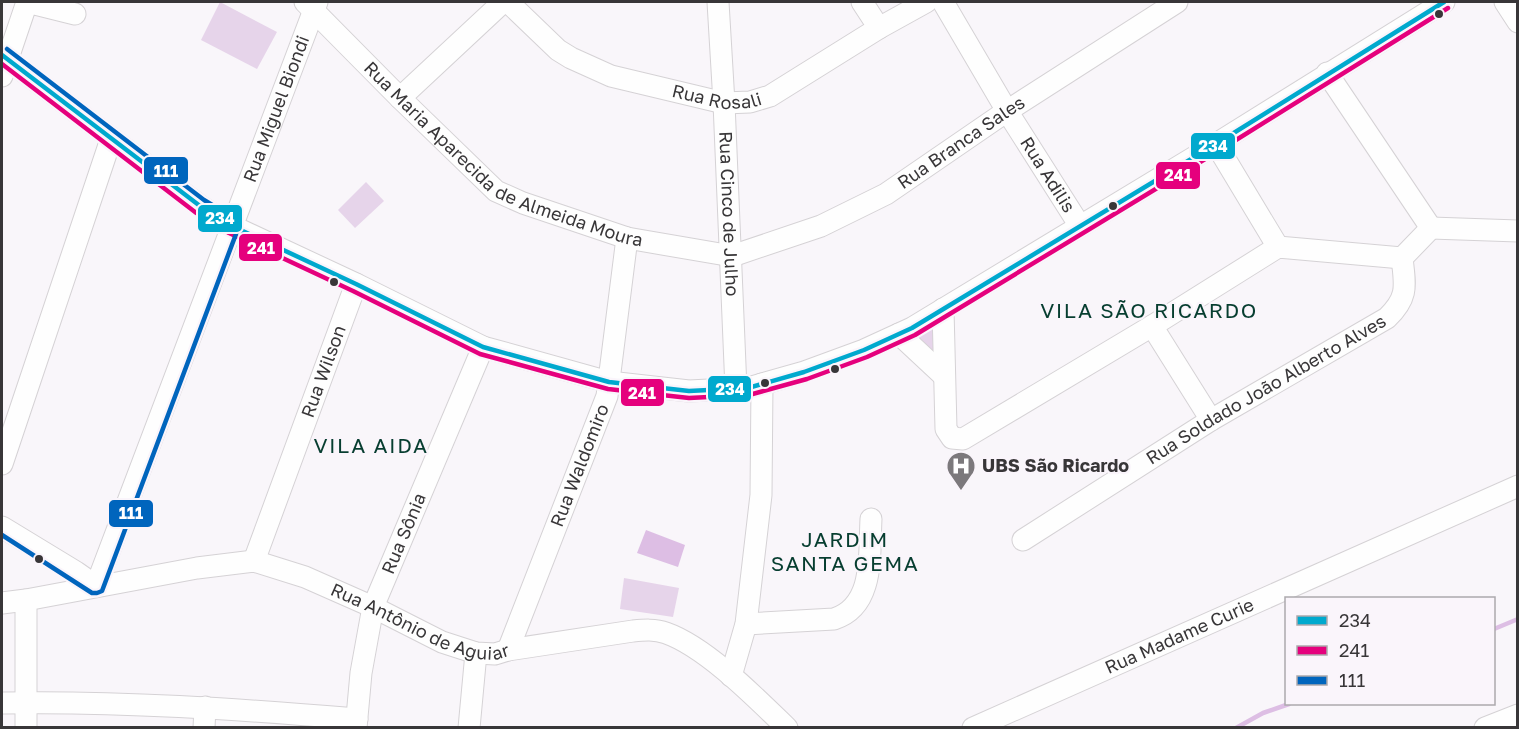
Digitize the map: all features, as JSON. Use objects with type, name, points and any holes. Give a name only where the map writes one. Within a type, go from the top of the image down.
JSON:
[{"type":"street","points":[[75,14],[27,2],[3,63],[111,139],[200,206],[232,226],[483,347],[609,382],[689,391],[736,389],[762,384],[814,369],[899,334],[1216,144],[1444,2]]},
{"type":"street","points":[[399,98],[503,2]]},
{"type":"street","name":"Rua Rosali","points":[[508,2],[543,37],[571,58],[611,76],[724,103],[750,102],[770,96],[879,28],[926,2]]},
{"type":"street","name":"Rua Cinco de Julho","points":[[718,2],[732,256],[736,389]]},
{"type":"street","points":[[862,2],[879,28]]},
{"type":"street","name":"Rua Adilis","points":[[943,2],[1007,111],[1080,225]]},
{"type":"street","name":"Rua Branca Sales","points":[[732,256],[821,226],[886,194],[1007,111],[1177,2]]},
{"type":"street","points":[[1505,2],[1518,22]]},
{"type":"street","name":"Rua Maria Aparecida de Almeida Moura","points":[[312,4],[399,98],[496,191],[523,203],[627,238],[732,256]]},
{"type":"street","name":"Rua Miguel Biondi","points":[[96,586],[232,226],[312,4]]},
{"type":"street","points":[[1327,73],[1431,228]]},
{"type":"street","points":[[2,464],[111,139]]},
{"type":"street","points":[[1216,144],[1278,247]]},
{"type":"street","points":[[943,309],[946,429],[952,438],[963,439],[1152,326],[1278,247],[1402,258],[1431,228],[1518,231]]},
{"type":"street","name":"Rua Waldomiro","points":[[508,650],[607,396],[627,238]]},
{"type":"street","name":"Rua Soldado João Alberto Alves","points":[[1023,540],[1211,420],[1387,318],[1398,308],[1406,286],[1402,258]]},
{"type":"street","name":"Rua Wilson","points":[[254,561],[356,284]]},
{"type":"street","points":[[1152,326],[1211,420]]},
{"type":"street","points":[[899,334],[944,376]]},
{"type":"street","name":"Rua Sônia","points":[[357,723],[362,673],[374,607],[483,347]]},
{"type":"street","points":[[731,676],[746,624],[761,495],[762,384]]},
{"type":"street","name":"Rua Madame Curie","points":[[973,728],[1518,486]]},
{"type":"street","points":[[746,624],[834,619],[845,615],[862,597],[867,582],[871,519]]},
{"type":"street","points":[[2,527],[96,586]]},
{"type":"street","name":"Rua Antônio de Aguiar","points":[[2,603],[197,568],[254,561],[305,577],[374,607],[415,630],[476,653],[495,654],[508,650],[650,629],[666,633],[684,642],[731,676],[787,728]]},
{"type":"street","points":[[26,600],[26,728]]},
{"type":"street","points":[[469,728],[476,653]]},
{"type":"street","points":[[2,703],[117,703],[205,717],[357,723]]},
{"type":"street","points":[[1485,728],[1518,716]]},
{"type":"shaded area","points":[[220,2],[277,32],[257,69],[201,40]]},
{"type":"shaded area","points":[[366,182],[384,201],[355,228],[338,210]]},
{"type":"shaded area","points":[[939,323],[939,365],[915,339]]},
{"type":"shaded area","points":[[646,530],[685,545],[678,567],[637,553]]},
{"type":"shaded area","points":[[624,578],[679,588],[673,617],[620,609]]},
{"type":"waterway","points":[[1495,629],[1518,619]]},
{"type":"waterway","points":[[1236,728],[1263,713],[1286,705]]},
{"type":"transit line","name":"234","points":[[2,55],[200,206],[232,226],[483,347],[609,382],[689,391],[748,388],[804,372],[864,350],[912,328],[1216,144],[1444,2]]},
{"type":"transit line","name":"241","points":[[2,64],[195,212],[229,233],[480,354],[608,389],[689,398],[749,395],[807,379],[867,357],[915,335],[1220,150],[1448,8]]},
{"type":"transit line","name":"111","points":[[2,535],[92,593],[102,591],[239,226],[237,220],[204,200],[7,49]]},
{"type":"place","name":"UBS São Ricardo","points":[[961,492]]},
{"type":"district","name":"VILA SÃO RICARDO","points":[[1149,311]]},
{"type":"district","name":"VILA AIDA","points":[[371,446]]},
{"type":"district","name":"JARDIM SANTA GEMA","points":[[845,552]]}]
